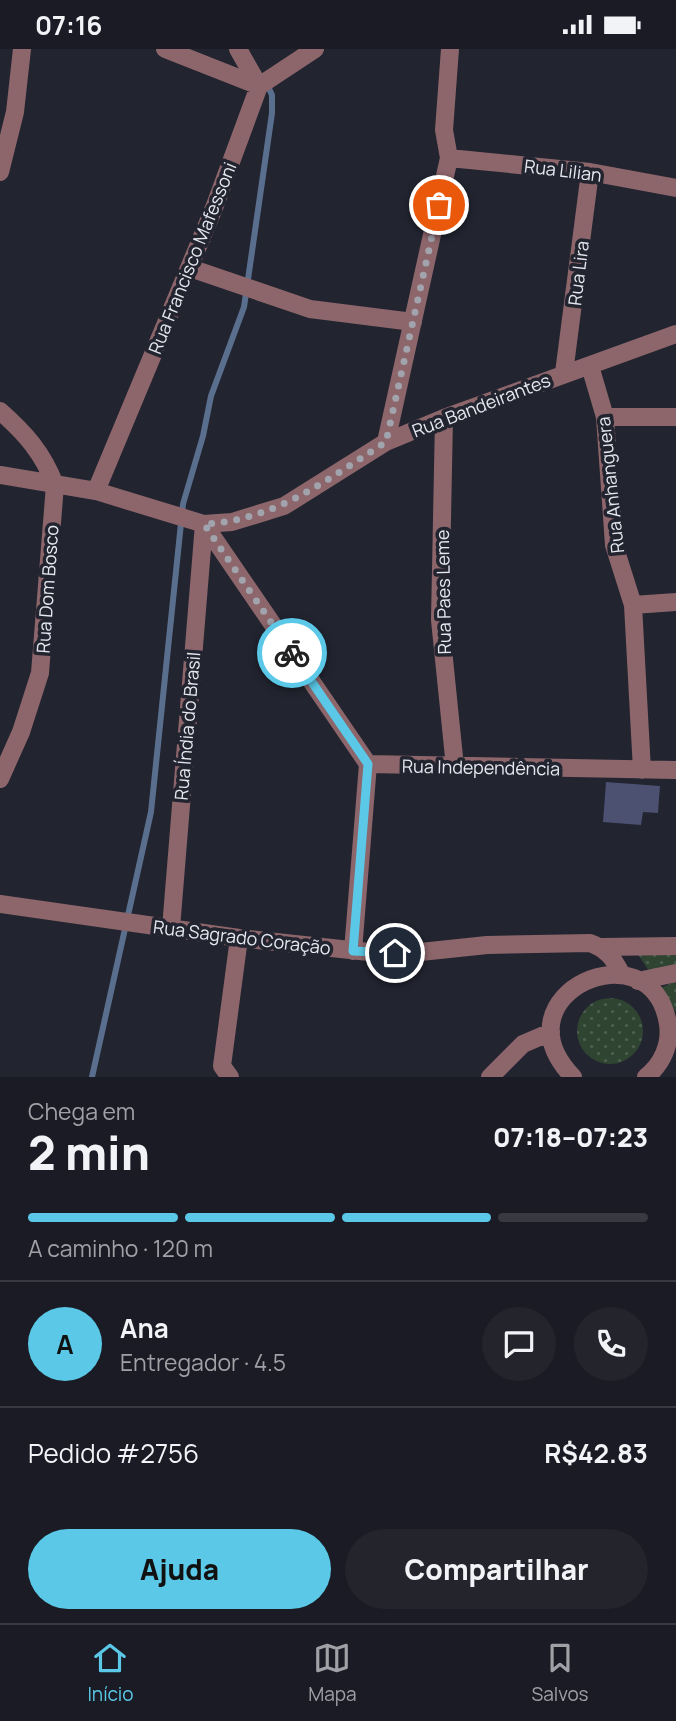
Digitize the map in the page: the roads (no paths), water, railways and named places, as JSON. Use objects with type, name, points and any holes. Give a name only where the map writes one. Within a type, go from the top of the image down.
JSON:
[{"type":"street","points":[[0,172],[15,111],[22,49]]},
{"type":"street","points":[[164,49],[259,86]]},
{"type":"street","points":[[238,49],[259,86]]},
{"type":"street","points":[[259,86],[315,49]]},
{"type":"street","points":[[386,442],[449,158],[444,130],[450,49]]},
{"type":"street","name":"Rua Francisco Mafessoni","points":[[96,491],[190,268],[259,86]]},
{"type":"street","name":"Rua Lilian","points":[[449,158],[590,172],[676,188]]},
{"type":"street","name":"Rua Lira","points":[[564,373],[590,172]]},
{"type":"street","points":[[190,268],[310,309],[413,322]]},
{"type":"street","name":"Rua Bandeirantes","points":[[0,475],[96,491],[204,524],[232,522],[284,506],[386,442],[564,373],[676,334]]},
{"type":"street","name":"Rua Anhanguera","points":[[590,366],[605,417],[614,545],[633,605],[642,770]]},
{"type":"street","name":"Rua Dom Bosco","points":[[0,411],[34,443],[47,463],[55,485],[40,673],[21,732],[0,779]]},
{"type":"street","points":[[605,417],[676,417]]},
{"type":"street","name":"Rua Paes Leme","points":[[444,418],[440,619],[456,767]]},
{"type":"street","points":[[204,524],[368,764],[353,951]]},
{"type":"street","name":"Rua Índia do Brasil","points":[[171,928],[204,524]]},
{"type":"street","points":[[633,605],[676,603]]},
{"type":"street","name":"Rua Independência","points":[[368,764],[676,770]]},
{"type":"street","name":"Rua Sagrado Coração","points":[[0,904],[239,938],[353,951],[411,953],[487,945],[569,942],[602,947],[676,946]]},
{"type":"street","points":[[230,1077],[222,1066],[239,938]]},
{"type":"street","points":[[569,942],[586,951],[601,974]]},
{"type":"street","points":[[602,947],[630,978],[653,993],[663,1008],[668,1026],[663,1060]]},
{"type":"street","points":[[573,1077],[554,1050],[551,1032],[557,1008],[571,988],[601,974],[630,978],[676,973]]},
{"type":"street","points":[[490,1077],[523,1044],[551,1032]]},
{"type":"waterway","points":[[92,1077],[151,812],[183,504],[203,436],[211,396],[244,307],[272,113],[272,95],[266,82]]}]
